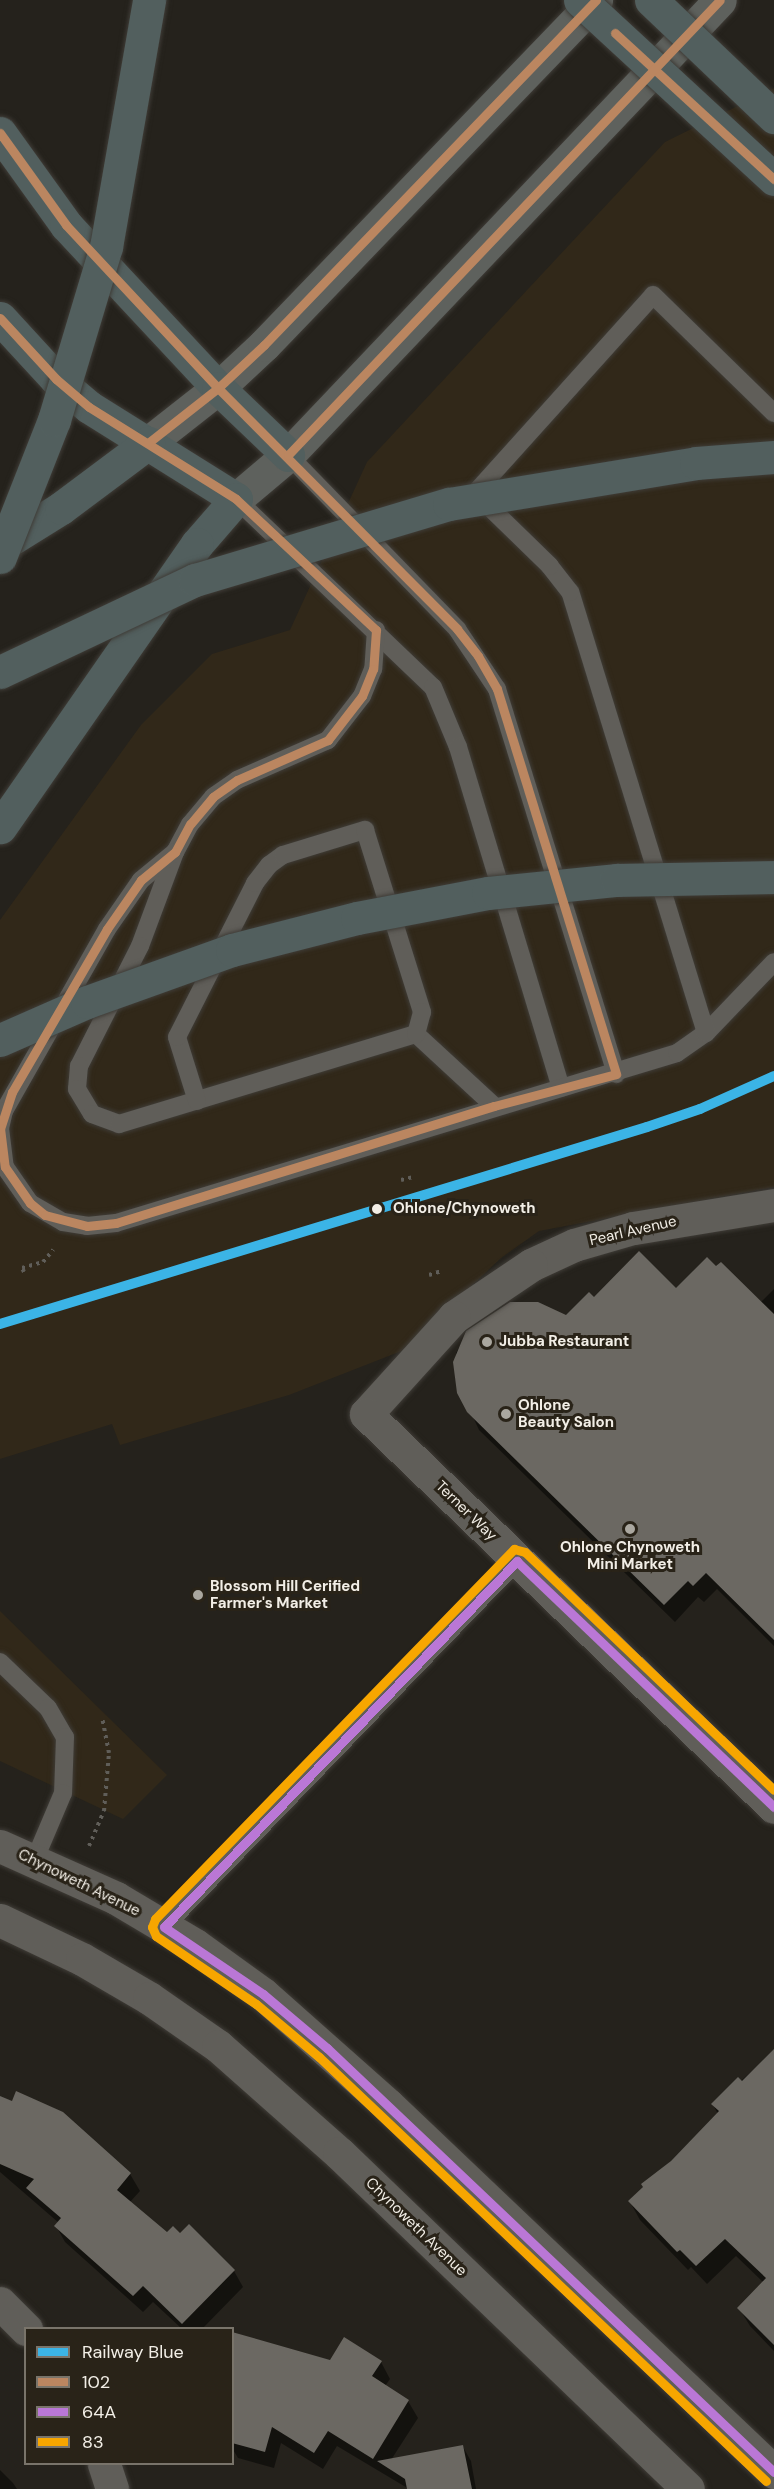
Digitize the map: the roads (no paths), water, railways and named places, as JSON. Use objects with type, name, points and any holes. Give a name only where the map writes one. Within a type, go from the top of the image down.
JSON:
[{"type":"highway","points":[[0,557],[54,420],[106,247],[149,0]]},
{"type":"highway","points":[[580,0],[774,179]]},
{"type":"highway","points":[[651,0],[774,117]]},
{"type":"highway","points":[[0,133],[66,225],[218,388],[288,455]]},
{"type":"highway","points":[[0,318],[56,379],[89,407],[236,499],[197,544],[0,827]]},
{"type":"highway","points":[[0,546],[61,508],[148,443]]},
{"type":"highway","points":[[0,672],[195,580],[449,504],[696,463],[774,457]]},
{"type":"highway","points":[[0,1040],[87,1002],[232,950],[357,918],[488,893],[617,880],[774,877]]},
{"type":"main road","points":[[148,443],[218,388],[596,0]]},
{"type":"main road","points":[[236,499],[288,455],[720,0]]},
{"type":"street","name":"Pearl Avenue","points":[[366,1414],[454,1317],[500,1284],[574,1245],[624,1231],[774,1205]]},
{"type":"street","name":"Terner Way","points":[[366,1414],[774,1807]]},
{"type":"street","name":"Chynoweth Avenue","points":[[0,1846],[35,1859],[116,1898],[164,1927],[263,1994],[327,2048],[774,2472]]},
{"type":"street","name":"Chynoweth Avenue","points":[[0,1920],[82,1959],[149,1998],[218,2046],[330,2145],[688,2489]]},
{"type":"street","points":[[0,2304],[24,2327]]},
{"type":"street","points":[[105,2465],[112,2489]]},
{"type":"lane","points":[[706,1033],[570,592],[550,566],[475,493],[653,295],[774,413]]},
{"type":"lane","points":[[288,455],[458,629],[497,689],[616,1074]]},
{"type":"lane","points":[[236,499],[376,630],[433,687],[454,737],[561,1088]]},
{"type":"lane","points":[[376,630],[373,669],[362,696],[328,740],[237,780],[213,797],[190,824],[175,852],[140,946],[79,1066],[77,1089],[92,1114],[119,1124],[416,1034]]},
{"type":"lane","points":[[197,1101],[177,1037],[255,883],[269,865],[283,855],[365,830],[422,1012],[416,1034]]},
{"type":"lane","points":[[175,852],[141,880],[107,929],[4,1111],[0,1128],[5,1167],[30,1203],[63,1222],[87,1226],[116,1223],[494,1106],[616,1074],[677,1053],[706,1033],[774,962]]},
{"type":"lane","points":[[416,1034],[494,1106]]},
{"type":"lane","points":[[164,1927],[517,1561]]},
{"type":"lane","points":[[0,1662],[48,1708],[65,1737],[63,1793],[35,1859]]},
{"type":"rail line","name":"Blue","points":[[0,1324],[647,1127],[700,1109],[774,1076]]},
{"type":"place","name":"Ohlone/Chynoweth","points":[[377,1209]]},
{"type":"place","name":"Jubba Restaurant","points":[[487,1342]]},
{"type":"place","name":"Ohlone Beauty Salon","points":[[506,1414]]},
{"type":"place","name":"Ohlone Chynoweth Mini Market","points":[[630,1529]]},
{"type":"place","name":"Blossom Hill Cerified Farmer's Market","points":[[198,1595]]}]
